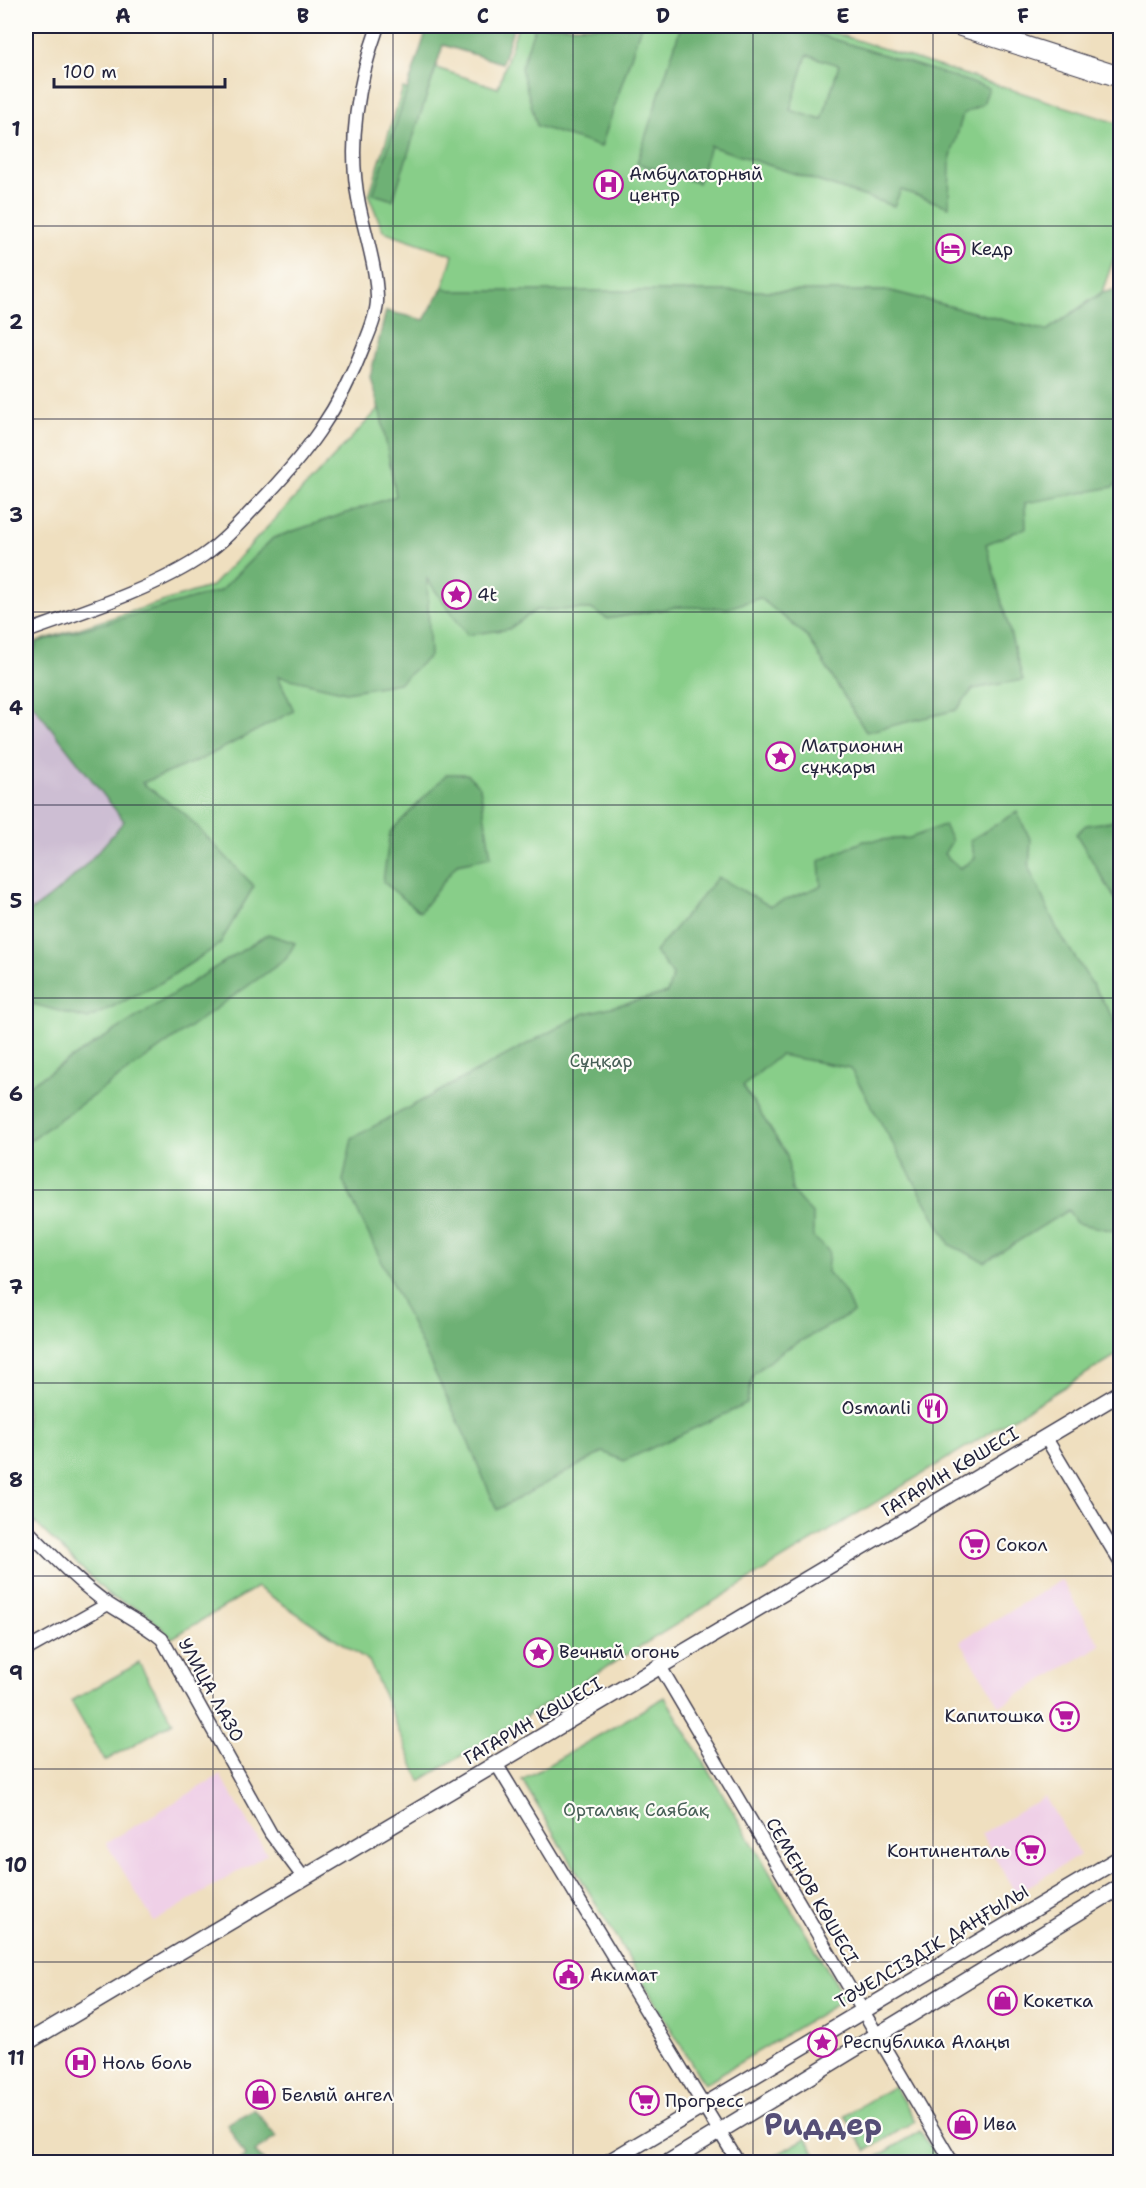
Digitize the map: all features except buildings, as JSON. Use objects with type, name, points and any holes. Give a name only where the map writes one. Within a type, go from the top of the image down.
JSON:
[{"type":"main road","points":[[961,26],[1120,77]]},
{"type":"street","points":[[26,632],[127,593],[204,555],[232,532],[297,463],[340,402],[369,333],[377,300],[376,278],[358,201],[354,145],[358,102],[368,53],[378,26]]},
{"type":"street","name":"ГАГАРИН КӨШЕСІ","points":[[26,2043],[303,1877],[498,1765],[1120,1393]]},
{"type":"street","points":[[1046,1438],[1120,1562]]},
{"type":"street","name":"УЛИЦА ЛАЗО","points":[[26,1529],[70,1573],[108,1604],[149,1628],[162,1639],[271,1834],[303,1877]]},
{"type":"street","points":[[26,1650],[108,1604]]},
{"type":"street","name":"СЕМЕНОВ КӨШЕСІ","points":[[661,1668],[861,2012],[952,2163]]},
{"type":"street","points":[[498,1765],[738,2163]]},
{"type":"street","name":"ТӘУЕЛСІЗДІК ДАҢҒЫЛЫ","points":[[609,2163],[1120,1858]]},
{"type":"street","points":[[669,2163],[1120,1887]]},
{"type":"shaded area","points":[[26,697],[124,821],[94,856],[47,902],[26,914]]},
{"type":"shaded area","points":[[1061,1580],[1101,1645],[1000,1706],[960,1641]]},
{"type":"shaded area","points":[[220,1775],[267,1854],[154,1922],[106,1843]]},
{"type":"shaded area","points":[[1045,1797],[1080,1855],[1016,1894],[981,1834]]},
{"type":"green space","points":[[428,26],[514,26],[502,63],[443,45],[393,200],[373,194]]},
{"type":"green space","name":"Сұңқар","points":[[518,26],[812,26],[1120,124],[1120,241],[1102,292],[1046,331],[891,291],[856,291],[1048,336],[1120,302],[1120,1353],[420,1781],[369,1661],[257,1587],[172,1638],[144,1611],[111,1597],[26,1514],[26,922],[138,825],[26,687],[26,645],[212,586],[405,381],[532,292],[451,291],[443,287],[453,255],[383,231],[369,196],[403,88],[427,95],[436,68],[498,88]]},
{"type":"green space","points":[[535,26],[641,26],[601,147],[537,126],[521,68]]},
{"type":"green space","points":[[681,26],[792,26],[989,88],[983,104],[963,114],[950,160],[949,207],[901,190],[894,206],[710,146],[698,183],[637,163]],"holes":[[[807,55],[839,65],[822,120],[790,110]]]},
{"type":"green space","points":[[443,287],[451,291],[891,291],[1046,331],[1102,293],[1120,288],[1120,481],[1113,487],[1025,503],[1026,528],[986,544],[1023,680],[973,689],[956,710],[866,732],[807,636],[760,598],[728,608],[676,607],[608,619],[591,609],[536,610],[509,629],[467,635],[427,579],[430,656],[399,683],[346,692],[278,676],[294,711],[204,758],[142,783],[185,814],[254,886],[219,945],[162,982],[88,1019],[33,1004],[26,1009],[26,914],[53,895],[79,872],[124,821],[26,696],[26,671],[37,642],[220,591],[273,538],[396,496],[381,416],[370,377],[386,311],[424,320]]},
{"type":"green space","points":[[447,774],[467,774],[480,787],[491,857],[457,864],[420,912],[383,882],[390,832]]},
{"type":"green space","points":[[1017,812],[1031,841],[1029,868],[1057,929],[1120,1028],[1120,1232],[1076,1223],[1068,1210],[985,1262],[950,1245],[850,1068],[780,1055],[743,1086],[787,1155],[792,1191],[813,1215],[813,1237],[829,1251],[827,1272],[844,1291],[853,1313],[784,1350],[753,1374],[747,1404],[624,1461],[603,1452],[497,1510],[469,1444],[343,1181],[352,1138],[583,1014],[667,993],[673,975],[655,952],[718,877],[770,906],[821,886],[819,861],[864,841],[910,838],[944,825],[952,841],[944,854],[960,868],[975,859],[970,840]]},
{"type":"green space","points":[[1120,820],[1118,860],[1120,864],[1120,907],[1076,834],[1086,825]]},
{"type":"green space","points":[[268,934],[295,943],[286,959],[26,1143],[26,1087]]},
{"type":"green space","points":[[139,1663],[173,1722],[105,1761],[71,1701]]},
{"type":"green space","name":"Орталық Саябақ","points":[[665,1697],[845,1999],[704,2084],[522,1780]]},
{"type":"green space","points":[[894,2086],[915,2121],[866,2151],[845,2115]]},
{"type":"green space","points":[[254,2109],[276,2137],[255,2152],[265,2162],[236,2162],[245,2156],[227,2124]]},
{"type":"green space","points":[[920,2131],[940,2162],[873,2162],[872,2160]]},
{"type":"green space","points":[[806,2138],[821,2162],[764,2162]]},
{"type":"place","name":"Амбулаторный центр","points":[[608,184]]},
{"type":"place","name":"Кедр","points":[[950,249]]},
{"type":"place","name":"4t","points":[[456,595]]},
{"type":"place","name":"Матрионин сұңқары","points":[[780,756]]},
{"type":"place","name":"Osmanli","points":[[932,1408]]},
{"type":"place","name":"Сокол","points":[[975,1545]]},
{"type":"place","name":"Вечный огонь","points":[[538,1652]]},
{"type":"place","name":"Капитошка","points":[[1065,1716]]},
{"type":"place","name":"Континенталь","points":[[1031,1851]]},
{"type":"place","name":"Акимат","points":[[569,1975]]},
{"type":"place","name":"Кокетка","points":[[1002,2001]]},
{"type":"place","name":"Республика Алаңы","points":[[822,2042]]},
{"type":"place","name":"Ноль боль","points":[[81,2063]]},
{"type":"place","name":"Белый ангел","points":[[260,2095]]},
{"type":"place","name":"Прогресс","points":[[644,2101]]},
{"type":"place","name":"Ива","points":[[962,2124]]},
{"type":"district","name":"Риддер","points":[[823,2125]]}]
